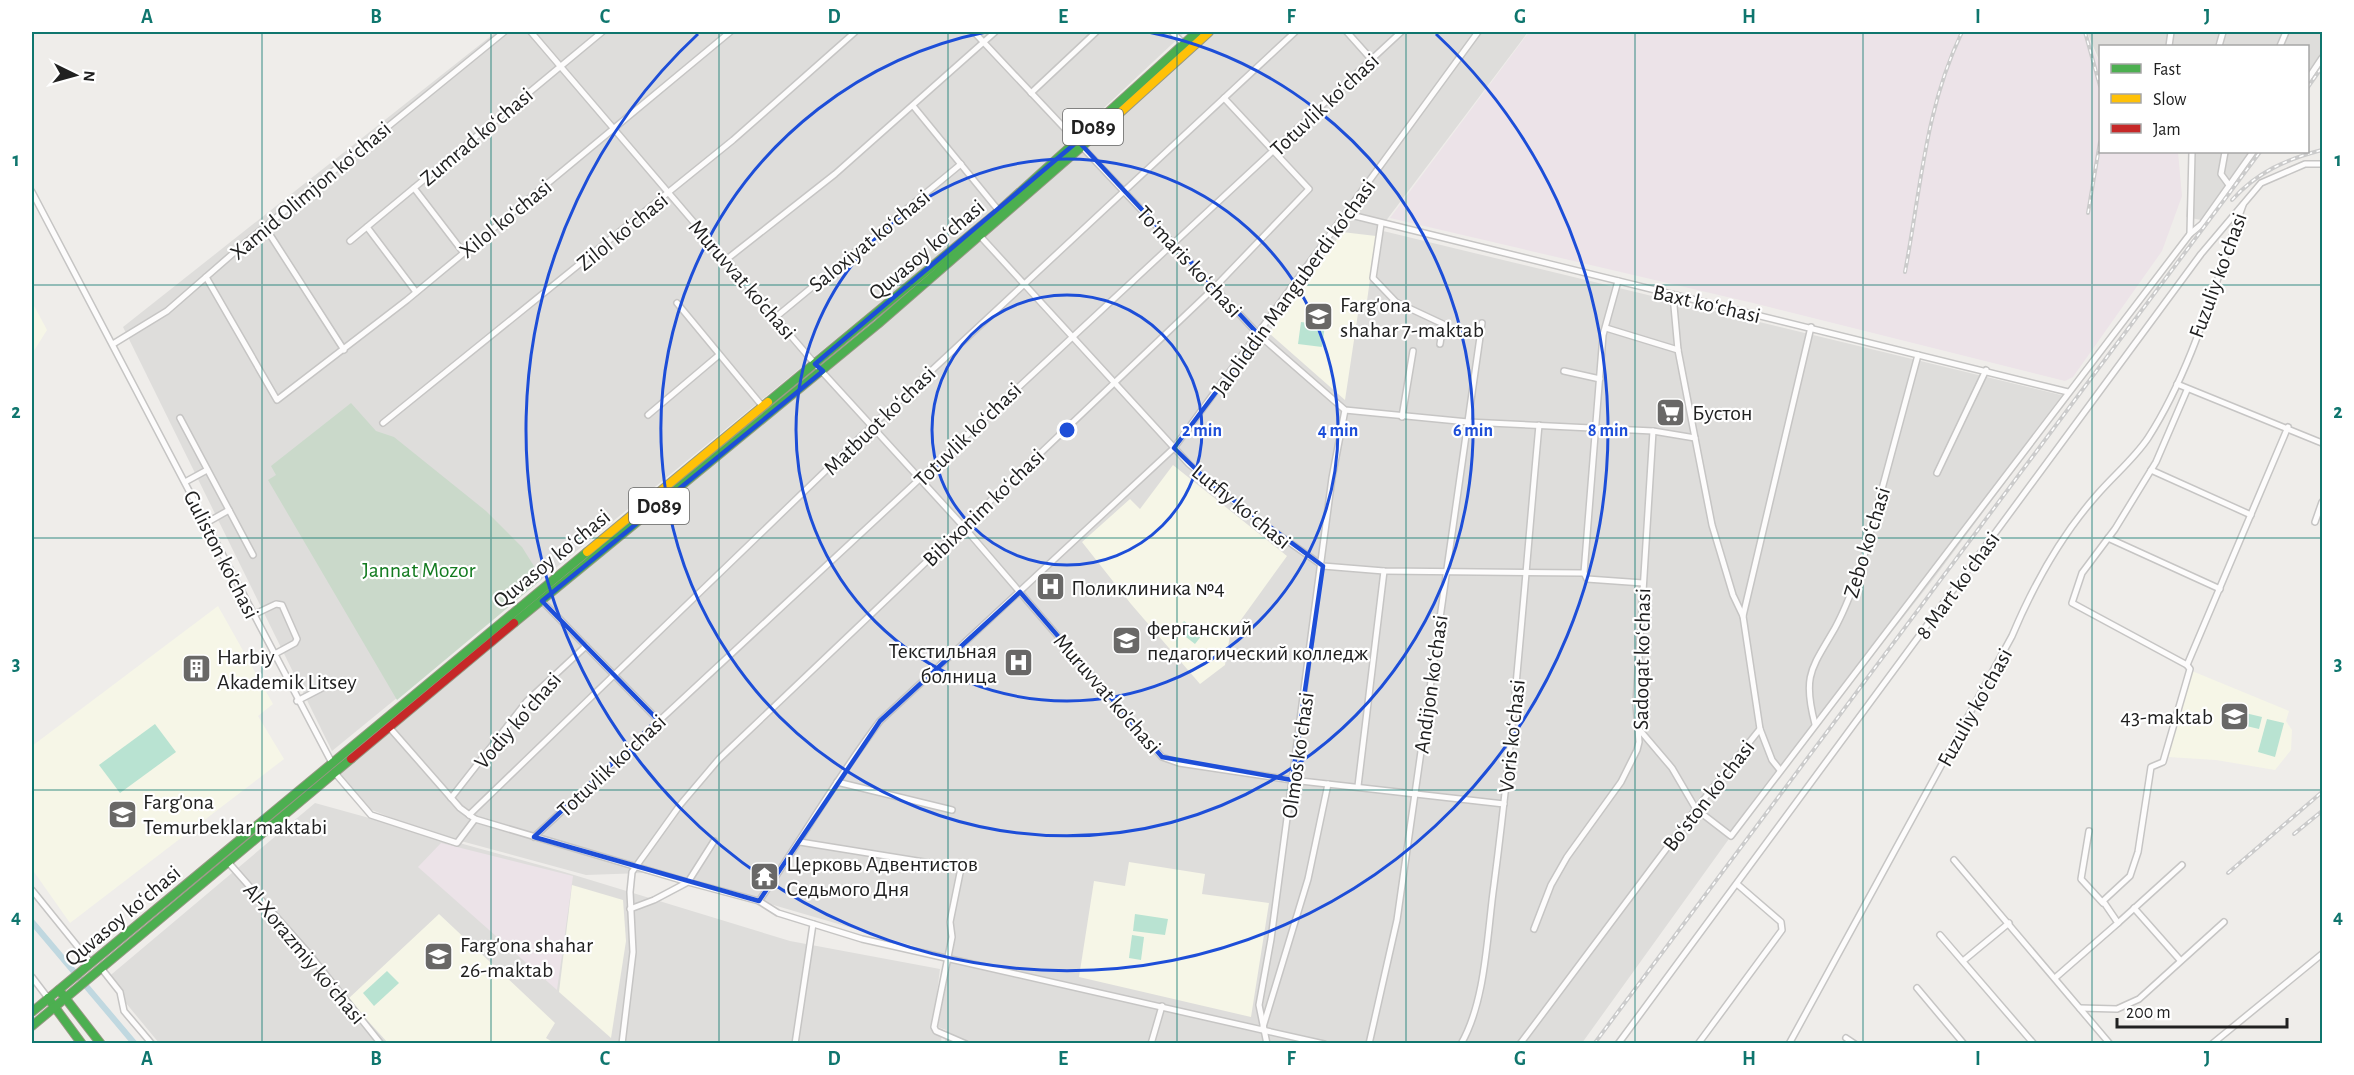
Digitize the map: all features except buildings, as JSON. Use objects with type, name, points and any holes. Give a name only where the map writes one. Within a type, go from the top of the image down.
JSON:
[{"type":"main road","name":"Quvasoy koʻchasi","points":[[32,1026],[388,727],[824,371],[981,237],[1197,32]]},
{"type":"main road","name":"Quvasoy koʻchasi","points":[[32,1012],[1002,209],[1209,32]]},
{"type":"main road","points":[[60,990],[101,1044]]},
{"type":"main road","points":[[48,998],[82,1044]]},
{"type":"street","name":"Xamid Olimjon koʻchasi","points":[[114,344],[167,311],[265,227],[504,32]]},
{"type":"street","name":"Muruvvat ko'chasi","points":[[531,32],[815,364],[824,371],[963,526],[1162,757],[1179,763],[1292,780],[1504,804]]},
{"type":"street","name":"Zumrad koʻchasi","points":[[350,241],[602,32]]},
{"type":"street","name":"Xilol koʻchasi","points":[[206,277],[277,400],[416,292],[615,130],[730,32]]},
{"type":"street","name":"Zilol koʻchasi","points":[[383,423],[733,140],[855,32]]},
{"type":"street","name":"Toʻmaris koʻchasi","points":[[974,32],[1259,334],[1345,410]]},
{"type":"street","points":[[727,259],[835,174],[914,107],[995,32]]},
{"type":"street","points":[[1031,93],[1096,32]]},
{"type":"street","points":[[1172,32],[1183,46]]},
{"type":"street","name":"Matbuot koʻchasi","points":[[335,773],[371,815],[458,843],[472,817],[614,675],[1022,284],[1295,32]]},
{"type":"street","points":[[1347,32],[1372,60]]},
{"type":"street","name":"Totuvlik koʻchasi","points":[[534,837],[1401,32]]},
{"type":"street","name":"Jaloliddin Manguberdi ko'chasi","points":[[759,901],[880,721],[1174,448],[1478,32]]},
{"type":"street","points":[[2309,75],[2322,58]]},
{"type":"street","points":[[1224,98],[1274,151]]},
{"type":"street","points":[[914,107],[1002,209]]},
{"type":"street","name":"Bibixonim koʻchasi","points":[[630,909],[632,872],[636,864],[680,805],[719,759],[1214,288],[1310,189],[1274,151]]},
{"type":"street","points":[[2190,234],[2192,153]]},
{"type":"street","points":[[2225,153],[2221,174],[2229,185]]},
{"type":"street","points":[[1638,728],[1666,758],[1696,809],[1731,836],[1815,724],[2006,480],[2068,392],[2190,234],[2202,224],[2252,153]]},
{"type":"street","name":"Saloxiyat koʻchasi","points":[[776,317],[962,164]]},
{"type":"street","name":"8 Mart koʻchasi","points":[[1618,1044],[2181,280],[2244,201],[2261,183],[2305,164],[2322,164]]},
{"type":"street","points":[[414,188],[463,252]]},
{"type":"street","name":"Guliston ko'chasi","points":[[32,192],[114,344],[297,701],[332,763]]},
{"type":"street","name":"Fuzuliy koʻchasi","points":[[1789,1044],[2012,636],[2039,576],[2095,497],[2142,447],[2177,384],[2244,201]]},
{"type":"street","name":"Baxt koʻchasi","points":[[1347,213],[1381,224],[1811,327],[2068,392]]},
{"type":"street","points":[[1381,224],[1373,278],[1396,302],[1443,324],[1440,344]]},
{"type":"street","points":[[265,227],[344,350]]},
{"type":"street","points":[[367,227],[416,292]]},
{"type":"street","name":"Lutfiy koʻchasi","points":[[981,237],[1174,448],[1209,482],[1323,566]]},
{"type":"street","points":[[1618,281],[1606,328],[1600,378],[1584,573],[1587,579],[1643,583]]},
{"type":"street","name":"Boʻston koʻchasi","points":[[1520,1044],[1696,809],[1760,729],[1743,616],[1733,595],[1713,525],[1695,438],[1678,350],[1673,295]]},
{"type":"street","points":[[677,303],[764,407]]},
{"type":"street","name":"Andijon koʻchasi","points":[[1369,1044],[1397,921],[1482,323]]},
{"type":"street","points":[[1743,616],[1811,327]]},
{"type":"street","points":[[1606,328],[1678,350]]},
{"type":"street","points":[[1401,417],[1413,351]]},
{"type":"street","points":[[648,415],[719,355]]},
{"type":"street","name":"Zebo koʻchasi","points":[[1815,724],[1810,705],[1810,670],[1845,608],[1861,567],[1918,355]]},
{"type":"street","points":[[1937,473],[1986,370]]},
{"type":"street","points":[[1564,371],[1600,378]]},
{"type":"street","points":[[2177,384],[2187,390],[2288,427],[2322,443]]},
{"type":"street","points":[[2103,903],[2130,876],[2138,852],[2151,767],[2163,762],[2190,669],[2187,665],[2072,603],[2082,573],[2108,538],[2151,470],[2187,390]]},
{"type":"street","points":[[1345,410],[1468,422],[1653,431],[1695,438]]},
{"type":"street","name":"Olmos koʻchasi","points":[[1267,1044],[1259,1005],[1271,939],[1323,566],[1332,478],[1345,410]]},
{"type":"street","points":[[180,418],[253,555]]},
{"type":"street","name":"Voris koʻchasi","points":[[1461,1044],[1476,1010],[1504,804],[1521,642],[1539,425]]},
{"type":"street","points":[[2187,665],[2288,427]]},
{"type":"street","name":"Sadoqat koʻchasi","points":[[1534,929],[1551,885],[1567,856],[1621,782],[1636,750],[1638,728],[1635,704],[1653,431]]},
{"type":"street","points":[[184,482],[207,470]]},
{"type":"street","points":[[2151,470],[2251,515]]},
{"type":"street","points":[[2315,522],[2322,502]]},
{"type":"street","points":[[206,523],[229,510]]},
{"type":"street","points":[[2108,538],[2220,589]]},
{"type":"street","points":[[1323,566],[1384,571],[1584,573]]},
{"type":"street","points":[[1358,786],[1384,571]]},
{"type":"street","points":[[542,601],[658,720]]},
{"type":"street","points":[[253,615],[276,604],[282,605],[297,639],[295,644],[273,654]]},
{"type":"street","name":"Vodiy koʻchasi","points":[[451,798],[527,701],[586,646]]},
{"type":"street","points":[[297,701],[324,687]]},
{"type":"street","points":[[388,727],[451,798],[472,817],[759,901],[778,914],[862,939],[1263,1028],[1323,1044]]},
{"type":"street","points":[[1760,729],[1772,760],[1780,770]]},
{"type":"street","points":[[837,782],[952,810]]},
{"type":"street","points":[[1263,1028],[1308,879],[1328,784]]},
{"type":"street","points":[[2089,831],[2081,879],[2118,923]]},
{"type":"street","points":[[622,1044],[633,952],[630,909],[654,900],[688,882],[714,841]]},
{"type":"street","points":[[800,842],[960,868],[950,922],[952,937],[934,1027],[944,1035],[966,1044]]},
{"type":"street","points":[[1954,860],[2110,1044]]},
{"type":"street","name":"Al-Xorazmiy koʻchasi","points":[[228,862],[310,955],[381,1044]]},
{"type":"street","points":[[2055,978],[2182,865]]},
{"type":"street","points":[[1698,1044],[1782,930],[1781,922],[1737,884]]},
{"type":"street","points":[[32,890],[88,965]]},
{"type":"street","points":[[2134,908],[2180,960]]},
{"type":"street","points":[[2080,1008],[2117,1009],[2139,999],[2224,922]]},
{"type":"street","points":[[1963,961],[2009,923]]},
{"type":"street","points":[[795,1044],[813,924]]},
{"type":"street","points":[[1940,935],[2034,1044]]},
{"type":"street","points":[[2212,1044],[2322,954]]},
{"type":"street","points":[[97,970],[120,992],[124,1011],[152,1044]]},
{"type":"street","points":[[32,977],[48,998]]},
{"type":"street","points":[[1917,988],[1964,1044]]},
{"type":"street","points":[[1151,1044],[1162,1006]]},
{"type":"street","points":[[943,1044],[944,1035]]},
{"type":"street","points":[[1846,1038],[1855,1044]]},
{"type":"highlighted area","points":[[1078,141],[1084,146],[1259,335],[1174,448],[1209,482],[1323,566],[1292,780],[1162,757],[1020,592],[880,721],[759,901],[534,837],[658,720],[542,601],[823,371],[815,364]]},
{"type":"shaded area","points":[[496,32],[1185,32],[1001,204],[332,751],[123,327]]},
{"type":"shaded area","points":[[1209,32],[1528,32],[1379,230],[2069,397],[1935,577],[1731,836],[1582,1043],[945,1043],[946,1030],[935,1026],[948,956],[770,904],[643,873],[586,875],[424,831],[367,808],[338,775]]},
{"type":"shaded area","points":[[1529,32],[2086,32],[2099,63],[2099,153],[2178,153],[2182,196],[2162,251],[2073,377],[2065,381],[1753,303],[1390,218]]},
{"type":"shaded area","points":[[2087,32],[2322,32],[2322,56],[2309,75],[2309,45],[2099,45],[2099,60]]},
{"type":"shaded area","points":[[2191,153],[2251,153],[2201,220],[2186,217]]},
{"type":"shaded area","name":"Farg'ona shahar 7-maktab","points":[[1342,232],[1376,236],[1367,301],[1360,300],[1345,400],[1269,333]]},
{"type":"shaded area","points":[[32,302],[47,330],[32,354]]},
{"type":"shaded area","points":[[1173,465],[1287,556],[1230,635],[1225,665],[1200,684],[1131,604],[1082,542],[1130,499],[1140,509]]},
{"type":"shaded area","name":"Farg'ona Temurbeklar maktabi","points":[[218,606],[273,704],[258,716],[284,759],[70,923],[32,869],[32,746]]},
{"type":"shaded area","name":"43-maktab","points":[[2192,671],[2289,711],[2286,721],[2292,730],[2291,750],[2275,770],[2216,760],[2168,757]]},
{"type":"shaded area","points":[[315,803],[561,871],[790,941],[940,969],[933,1025],[942,1031],[941,1044],[159,1043],[106,979]]},
{"type":"shaded area","points":[[441,843],[573,876],[557,990],[418,867]]},
{"type":"shaded area","points":[[1129,862],[1205,874],[1202,894],[1269,903],[1251,1017],[1079,977],[1094,881],[1125,886]]},
{"type":"shaded area","points":[[572,885],[623,900],[626,941],[611,1038],[559,992]]},
{"type":"shaded area","name":"Farg'ona shahar 26-maktab","points":[[439,914],[555,1023],[546,1038],[554,1043],[388,1043],[348,999]]},
{"type":"green space","points":[[1301,322],[1325,325],[1322,347],[1298,344]]},
{"type":"green space","name":"Jannat Mozor","points":[[351,403],[376,431],[394,437],[486,511],[522,547],[542,579],[397,700],[268,480],[276,475],[271,466]]},
{"type":"green space","points":[[1184,621],[1202,635],[1195,644],[1177,630]]},
{"type":"green space","points":[[2241,712],[2262,717],[2259,729],[2238,724]]},
{"type":"green space","points":[[2267,719],[2284,723],[2275,757],[2258,752]]},
{"type":"green space","points":[[155,724],[176,752],[120,793],[99,765]]},
{"type":"green space","points":[[1135,914],[1168,919],[1165,935],[1133,931]]},
{"type":"green space","points":[[1132,935],[1144,937],[1141,960],[1129,958]]},
{"type":"green space","points":[[387,971],[399,983],[374,1006],[363,993]]},
{"type":"waterway","points":[[32,922],[135,1044]]},
{"type":"railway","points":[[1905,272],[1932,120],[1940,90],[1962,32]]},
{"type":"railway","points":[[2085,32],[2099,82]]},
{"type":"railway","points":[[2309,86],[2322,67]]},
{"type":"railway","points":[[2088,213],[2099,148]]},
{"type":"railway","points":[[2232,200],[2262,174],[2297,158],[2322,150]]},
{"type":"railway","points":[[1594,1044],[2259,153]]},
{"type":"railway","points":[[2228,873],[2322,792]]},
{"type":"railway","points":[[2294,834],[2322,811]]},
{"type":"traffic: fast","points":[[768,402],[999,211],[1197,32]]},
{"type":"traffic: fast","points":[[514,623],[878,324],[1102,129]]},
{"type":"traffic: fast","points":[[32,1012],[587,552]]},
{"type":"traffic: fast","points":[[32,1026],[351,759]]},
{"type":"traffic: fast","points":[[59,990],[101,1044]]},
{"type":"traffic: fast","points":[[48,998],[82,1044]]},
{"type":"traffic: slow","points":[[1102,129],[1209,32]]},
{"type":"traffic: slow","points":[[587,552],[768,402]]},
{"type":"traffic: jam","points":[[351,759],[514,623]]},
{"type":"place","name":"Farg'ona shahar 7-maktab","points":[[1319,317]]},
{"type":"place","name":"Бустон","points":[[1671,412]]},
{"type":"place","name":"Поликлиника №4","points":[[1050,587]]},
{"type":"place","name":"ферганский педагогический колледж","points":[[1126,640]]},
{"type":"place","name":"Текстильная болница","points":[[1018,663]]},
{"type":"place","name":"Harbiy Akademik Litsey","points":[[196,669]]},
{"type":"place","name":"43-maktab","points":[[2234,716]]},
{"type":"place","name":"Farg'ona Temurbeklar maktabi","points":[[122,814]]},
{"type":"place","name":"Церковь Адвентистов Седьмого Дня","points":[[765,876]]},
{"type":"place","name":"Farg'ona shahar 26-maktab","points":[[439,957]]}]
